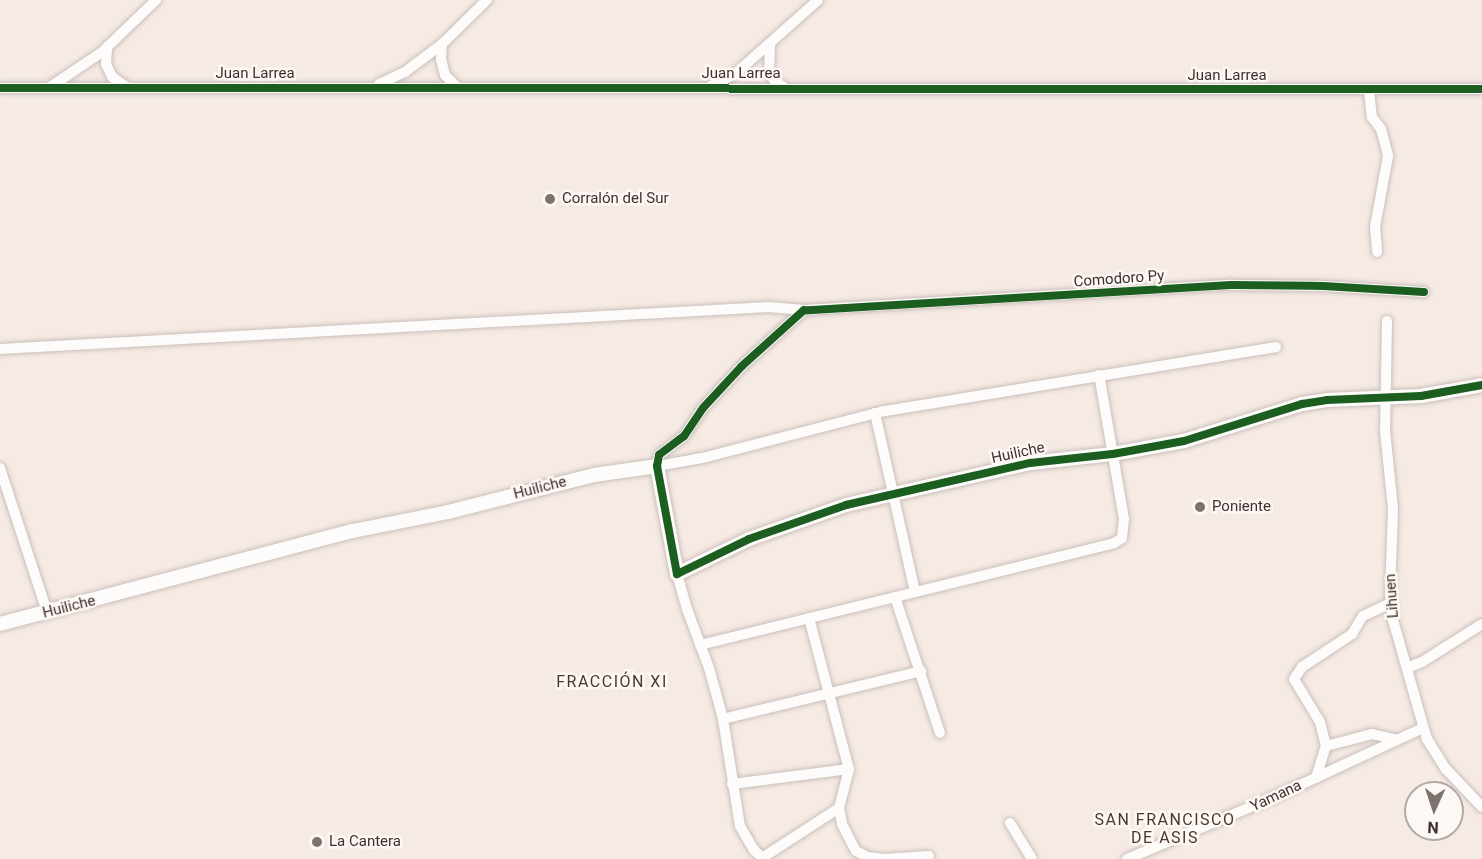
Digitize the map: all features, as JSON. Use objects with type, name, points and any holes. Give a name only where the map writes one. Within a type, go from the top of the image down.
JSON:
[{"type":"street","points":[[50,87],[107,47],[156,0]]},
{"type":"street","points":[[366,87],[389,81],[442,44],[487,0]]},
{"type":"street","points":[[707,88],[735,75],[818,0]]},
{"type":"street","points":[[442,44],[441,59],[445,75],[458,88]]},
{"type":"street","points":[[770,45],[769,71],[775,82],[787,88]]},
{"type":"street","points":[[107,47],[106,64],[112,77],[128,87]]},
{"type":"street","name":"Juan Larrea","points":[[0,87],[1482,89]]},
{"type":"street","points":[[1369,90],[1372,117],[1381,129],[1388,156],[1376,227],[1377,252]]},
{"type":"street","name":"Comodoro Py","points":[[804,310],[816,307],[884,307],[1231,285],[1323,286],[1424,292]]},
{"type":"street","points":[[0,349],[769,307],[804,310]]},
{"type":"street","points":[[804,310],[742,366],[703,408],[684,435],[659,454],[657,466],[678,574],[723,719],[740,826],[748,842],[763,858],[839,808]]},
{"type":"street","name":"Lihuen","points":[[1387,321],[1385,431],[1393,509],[1390,527],[1393,620],[1423,728],[1434,752],[1482,807]]},
{"type":"street","points":[[657,466],[702,458],[875,413],[1276,347]]},
{"type":"street","points":[[700,645],[1114,543],[1122,538],[1124,519],[1099,375]]},
{"type":"street","name":"Huiliche","points":[[678,574],[749,540],[846,505],[1030,463],[1113,454],[1216,432],[1302,404],[1421,396],[1482,386]]},
{"type":"street","points":[[875,413],[915,592]]},
{"type":"street","name":"Huiliche","points":[[0,624],[353,531],[448,512],[594,475],[657,466]]},
{"type":"street","points":[[0,468],[47,612]]},
{"type":"street","points":[[895,597],[940,733]]},
{"type":"street","points":[[1316,778],[1326,746],[1317,715],[1294,679],[1298,670],[1352,634],[1362,616],[1391,603]]},
{"type":"street","points":[[809,618],[849,769],[839,808],[842,824],[856,851],[867,857],[884,859],[929,856]]},
{"type":"street","points":[[1407,668],[1422,662],[1482,624]]},
{"type":"street","points":[[723,719],[921,671]]},
{"type":"street","name":"Yamana","points":[[1127,859],[1186,837],[1423,728]]},
{"type":"street","points":[[1326,746],[1372,734],[1397,740]]},
{"type":"street","points":[[732,784],[849,769]]},
{"type":"street","points":[[1010,823],[1032,859]]},
{"type":"cycle path","points":[[0,88],[1482,89]]},
{"type":"cycle path","points":[[1424,292],[1323,286],[1231,285],[804,310],[742,366],[703,408],[684,436],[659,455],[657,466],[677,574],[749,539],[846,505],[1030,463],[1113,454],[1184,441],[1302,404],[1327,400],[1421,396],[1482,385]]},
{"type":"place","name":"Corralón del Sur","points":[[550,199]]},
{"type":"place","name":"Poniente","points":[[1200,507]]},
{"type":"place","name":"La Cantera","points":[[317,842]]},
{"type":"district","name":"FRACCIÓN XI","points":[[612,682]]},
{"type":"district","name":"SAN FRANCISCO DE ASIS","points":[[1165,829]]}]
